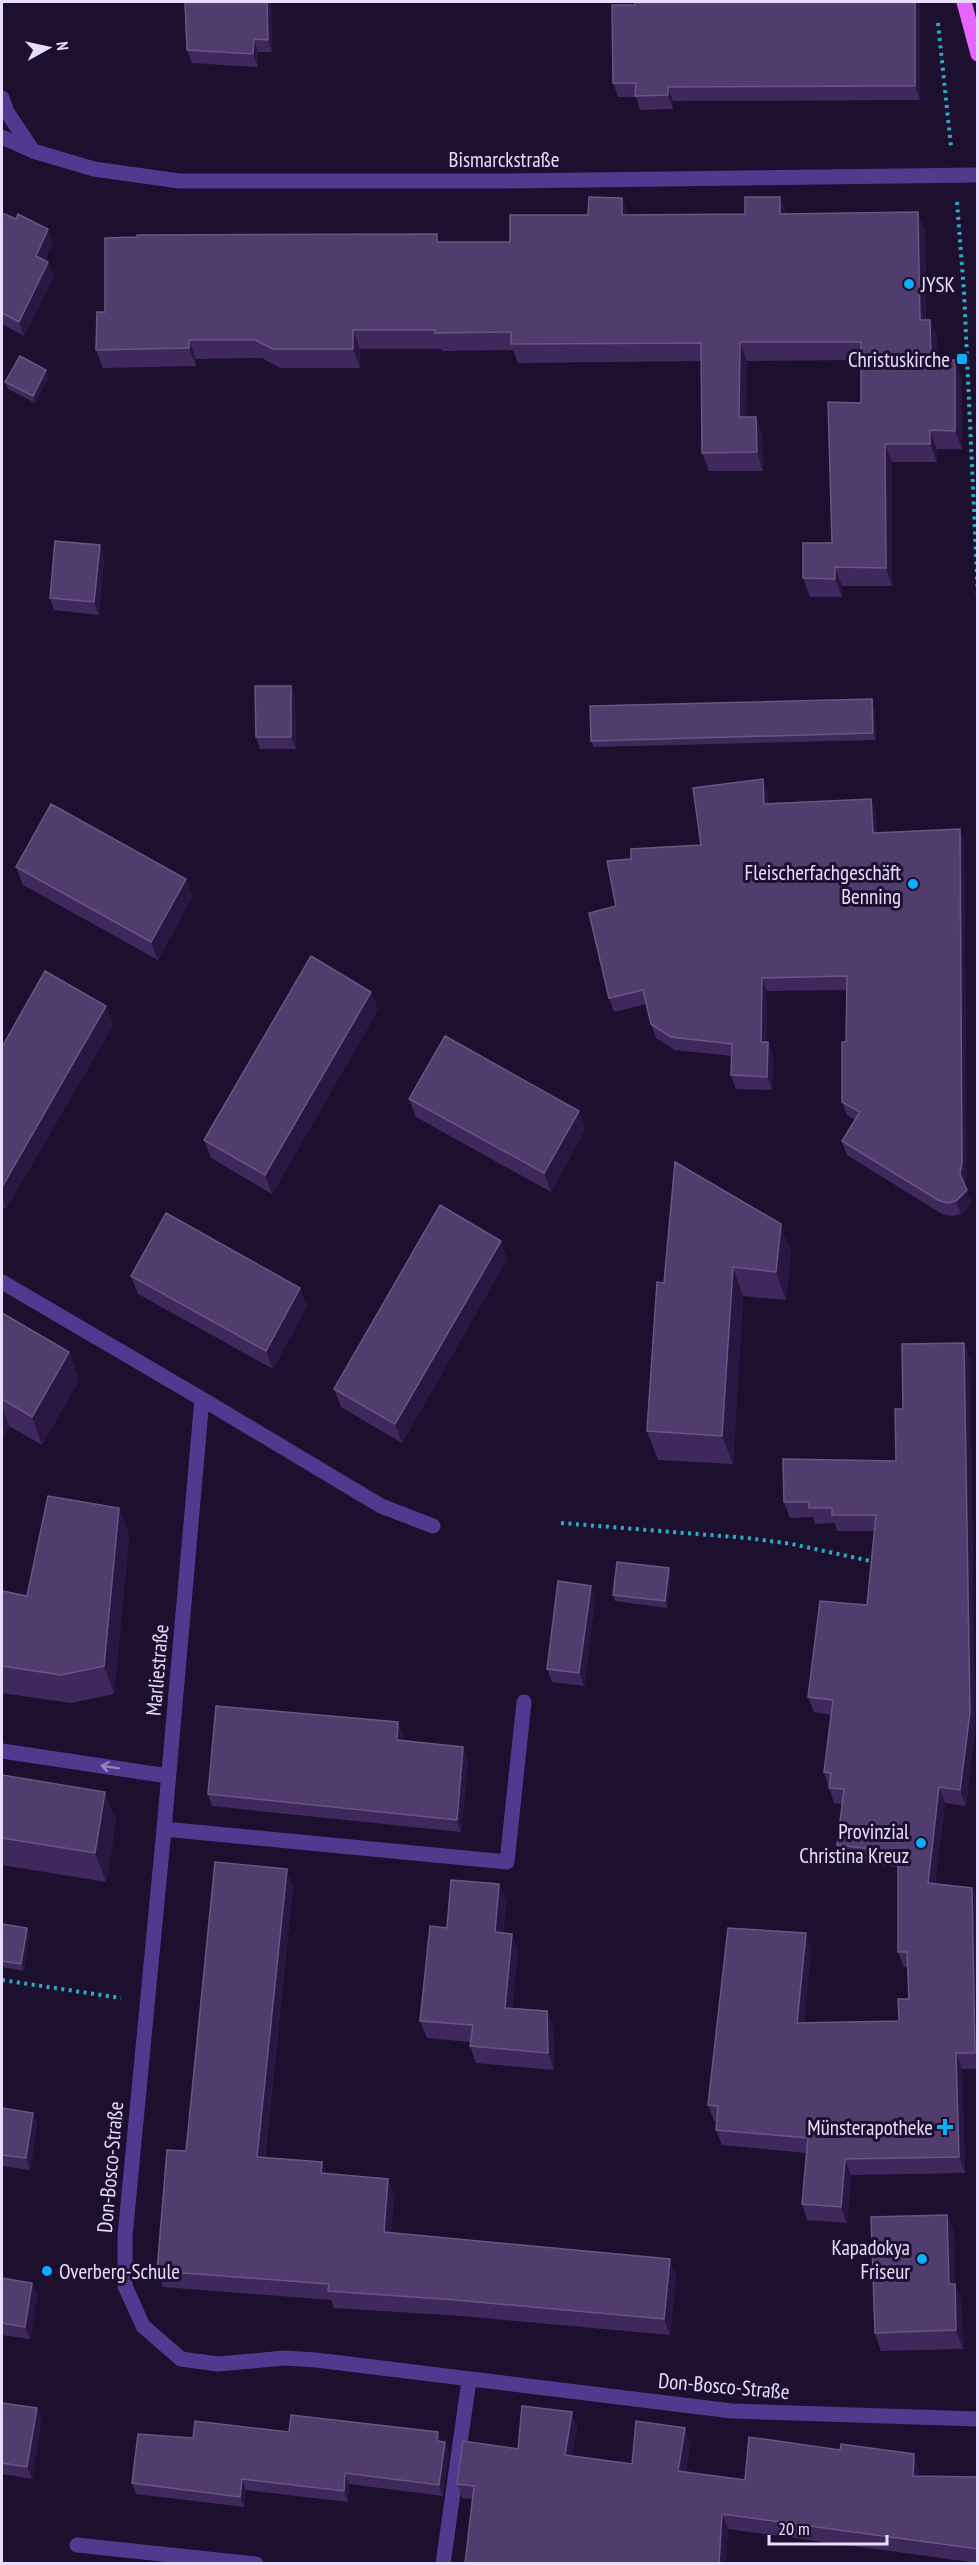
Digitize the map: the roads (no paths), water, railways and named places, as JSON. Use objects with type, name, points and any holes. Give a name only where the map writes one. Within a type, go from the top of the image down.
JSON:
[{"type":"main road","points":[[963,2],[978,54]]},
{"type":"street","points":[[2,98],[7,112],[33,151]]},
{"type":"street","name":"Bismarckstraße","points":[[2,137],[33,151],[94,169],[179,181],[508,181],[978,175]]},
{"type":"street","points":[[2,1282],[381,1506],[434,1526]]},
{"type":"street","name":"Marliestraße","points":[[168,1776],[202,1399]]},
{"type":"street","points":[[164,1829],[507,1862],[524,1702]]},
{"type":"street","points":[[2,1751],[168,1776]]},
{"type":"street","name":"Don-Bosco-Straße","points":[[168,1776],[125,2236],[125,2286],[143,2326],[181,2359],[218,2364],[275,2358],[316,2360],[732,2411],[978,2419]]},
{"type":"street","points":[[443,2564],[469,2380]]},
{"type":"street","points":[[76,2545],[256,2564]]},
{"type":"place","name":"JYSK","points":[[909,284]]},
{"type":"place","name":"Christuskirche","points":[[962,359]]},
{"type":"place","name":"Fleischerfachgeschäft Benning","points":[[913,884]]},
{"type":"place","name":"Provinzial Christina Kreuz","points":[[921,1843]]},
{"type":"place","name":"Münsterapotheke","points":[[945,2127]]},
{"type":"place","name":"Kapadokya Friseur","points":[[922,2259]]},
{"type":"place","name":"Overberg-Schule","points":[[47,2271]]}]
